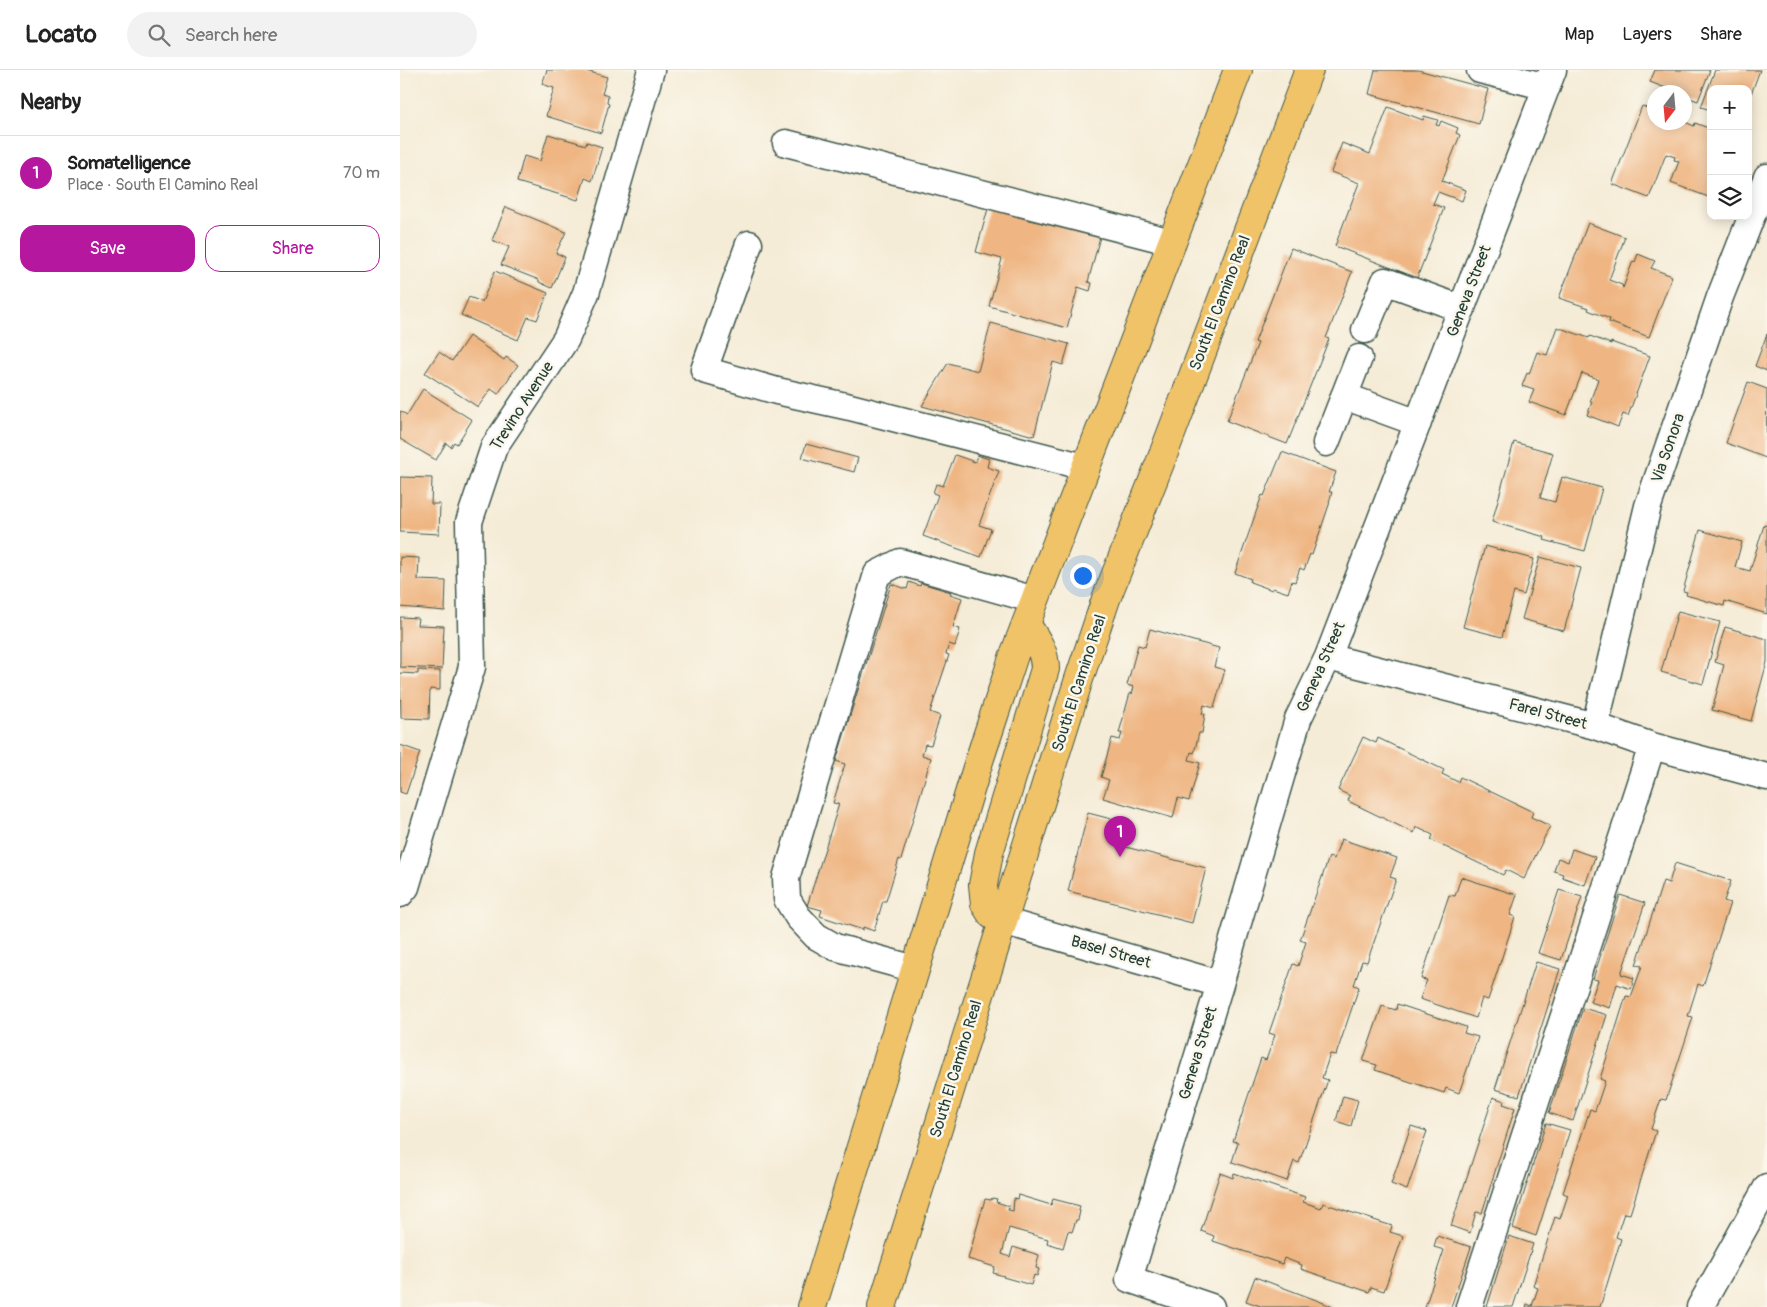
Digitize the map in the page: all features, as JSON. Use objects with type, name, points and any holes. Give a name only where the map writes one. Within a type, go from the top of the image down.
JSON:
[{"type":"main road","points":[[812,1307],[979,761],[1014,655],[1238,70]]},
{"type":"main road","name":"South El Camino Real","points":[[882,1307],[1079,679],[1106,599],[1160,462],[1308,70]]},
{"type":"main road","points":[[1003,921],[992,915],[985,904],[983,885],[989,854],[1045,669],[1045,658],[1030,612]]},
{"type":"street","name":"Trevino Avenue","points":[[400,894],[406,887],[472,667],[469,522],[494,447],[566,339],[586,293],[651,70]]},
{"type":"street","points":[[1480,70],[1550,78]]},
{"type":"street","name":"Geneva Street","points":[[1211,1307],[1129,1279],[1220,984],[1298,718],[1328,657],[1550,78]]},
{"type":"street","points":[[786,142],[1172,242]]},
{"type":"street","name":"Via Sonora","points":[[1595,726],[1648,506],[1720,297],[1767,177]]},
{"type":"street","points":[[749,244],[704,370],[777,391],[850,407],[1085,467]]},
{"type":"street","points":[[1365,330],[1385,281],[1462,309]]},
{"type":"street","points":[[1326,443],[1359,358]]},
{"type":"street","points":[[1344,396],[1418,423]]},
{"type":"street","points":[[915,970],[836,947],[816,936],[798,918],[787,899],[786,878],[877,574],[900,562],[1030,612]]},
{"type":"street","name":"Farel Street","points":[[1328,657],[1595,726],[1652,746],[1767,777]]},
{"type":"street","points":[[1469,1307],[1652,746]]},
{"type":"street","name":"Basel Street","points":[[1003,921],[1220,984]]},
{"type":"street","points":[[1700,1307],[1767,1187]]},
{"type":"building","points":[[547,70],[583,70],[607,77],[602,94],[608,96],[607,103],[609,104],[601,133],[546,116],[554,88],[542,84]]},
{"type":"building","points":[[1375,70],[1418,70],[1488,89],[1479,124],[1369,94]]},
{"type":"building","points":[[1655,70],[1710,70],[1698,101],[1692,99],[1692,85],[1658,85],[1650,82]]},
{"type":"building","points":[[1715,70],[1760,70],[1752,91],[1752,85],[1709,85]]},
{"type":"building","points":[[1707,91],[1707,109],[1701,107]]},
{"type":"building","points":[[1642,106],[1647,108],[1647,130],[1692,130],[1692,125],[1694,126],[1695,123],[1707,128],[1707,196],[1671,183],[1679,161],[1674,160],[1675,157],[1666,154],[1649,198],[1612,184]]},
{"type":"building","points":[[1388,107],[1423,120],[1424,116],[1438,120],[1436,125],[1439,126],[1441,121],[1458,128],[1456,133],[1460,135],[1442,181],[1466,190],[1462,201],[1438,192],[1433,204],[1444,208],[1417,278],[1335,246],[1359,183],[1331,172],[1342,143],[1370,154]]},
{"type":"building","points":[[548,134],[586,145],[587,142],[602,147],[592,181],[585,178],[578,200],[517,182],[524,156],[540,161]]},
{"type":"building","points":[[989,205],[1101,233],[1088,282],[1092,283],[1090,291],[1078,287],[1067,328],[989,306],[1002,259],[976,252]]},
{"type":"building","points":[[506,207],[566,232],[556,253],[565,257],[552,288],[539,282],[539,280],[501,265],[509,247],[492,240]]},
{"type":"building","points":[[1588,223],[1625,237],[1609,280],[1622,285],[1623,288],[1633,261],[1635,262],[1638,254],[1655,261],[1651,268],[1672,276],[1649,337],[1609,322],[1610,319],[1588,310],[1589,308],[1559,298]]},
{"type":"building","points":[[1291,248],[1352,272],[1326,338],[1329,339],[1287,444],[1227,421],[1258,343],[1255,342]]},
{"type":"building","points":[[495,271],[548,293],[537,320],[528,317],[518,340],[461,315],[469,297],[482,302]]},
{"type":"building","points":[[991,323],[1069,344],[1063,365],[1053,362],[1034,436],[922,406],[948,363],[978,371]]},
{"type":"building","points":[[1557,327],[1589,338],[1590,336],[1611,344],[1611,342],[1650,356],[1628,416],[1623,414],[1618,427],[1587,415],[1598,379],[1582,373],[1566,415],[1529,402],[1534,390],[1522,386],[1527,373],[1529,374],[1537,352],[1547,355]]},
{"type":"building","points":[[1767,334],[1767,371],[1755,366]]},
{"type":"building","points":[[469,336],[504,360],[506,357],[518,365],[498,394],[491,389],[478,407],[425,373],[439,352],[452,361]]},
{"type":"building","points":[[1748,382],[1767,389],[1766,458],[1726,443]]},
{"type":"building","points":[[423,389],[472,420],[457,444],[454,442],[451,447],[446,443],[436,460],[400,439],[400,411],[407,415]]},
{"type":"building","points":[[1514,442],[1553,453],[1540,498],[1555,502],[1562,477],[1602,488],[1585,551],[1544,540],[1545,537],[1492,522]]},
{"type":"building","points":[[806,444],[858,458],[854,472],[802,458]]},
{"type":"building","points":[[1282,452],[1336,472],[1329,492],[1332,492],[1330,502],[1312,555],[1310,554],[1304,570],[1300,568],[1295,582],[1292,581],[1288,593],[1273,588],[1272,590],[1250,582],[1251,579],[1235,573],[1262,495],[1264,496]]},
{"type":"building","points":[[955,455],[975,462],[977,455],[989,459],[987,467],[999,471],[979,525],[991,529],[981,557],[923,536],[938,495],[933,493],[936,484],[943,486]]},
{"type":"building","points":[[400,477],[432,478],[431,504],[440,504],[439,534],[400,532]]},
{"type":"building","points":[[1764,525],[1767,526],[1767,614],[1725,601],[1724,606],[1686,595],[1687,592],[1683,591],[1700,530],[1742,542],[1735,567],[1750,571]]},
{"type":"building","points":[[1485,546],[1534,559],[1524,595],[1514,592],[1502,637],[1463,627]]},
{"type":"building","points":[[400,557],[419,558],[418,580],[446,581],[445,611],[400,607]]},
{"type":"building","points":[[1540,557],[1581,568],[1564,631],[1522,619]]},
{"type":"building","points":[[909,582],[920,586],[921,583],[951,592],[950,594],[962,598],[953,627],[960,629],[955,646],[949,644],[946,654],[949,655],[930,712],[940,716],[931,745],[925,744],[922,755],[931,758],[901,860],[899,859],[886,901],[883,901],[874,931],[863,927],[863,930],[820,916],[822,910],[807,906],[839,804],[833,803],[845,764],[836,761],[891,584],[907,589]]},
{"type":"building","points":[[1678,611],[1720,622],[1703,684],[1661,672]]},
{"type":"building","points":[[400,617],[418,618],[417,625],[444,626],[442,669],[400,667]]},
{"type":"building","points":[[1725,627],[1767,639],[1767,662],[1751,721],[1712,710],[1724,665],[1715,662]]},
{"type":"building","points":[[1150,629],[1219,648],[1214,667],[1225,670],[1214,708],[1204,705],[1202,714],[1205,714],[1202,733],[1199,733],[1194,753],[1191,752],[1189,760],[1200,763],[1189,801],[1178,798],[1173,818],[1103,798],[1109,780],[1101,777],[1112,738],[1120,740],[1122,733],[1119,733],[1130,693],[1132,694],[1134,687],[1127,685],[1138,645],[1145,647]]},
{"type":"building","points":[[418,670],[440,671],[440,690],[430,689],[429,719],[401,718],[400,673],[418,674]]},
{"type":"building","points":[[1363,737],[1376,743],[1378,738],[1444,770],[1442,774],[1458,782],[1460,777],[1533,812],[1531,817],[1550,826],[1524,879],[1506,870],[1503,875],[1431,840],[1433,835],[1416,827],[1414,833],[1348,801],[1350,796],[1338,790]]},
{"type":"building","points":[[400,745],[420,752],[406,794],[400,792]]},
{"type":"building","points":[[1088,813],[1127,823],[1122,846],[1206,868],[1192,923],[1068,891]]},
{"type":"building","points":[[1341,839],[1397,858],[1390,877],[1396,879],[1367,962],[1362,961],[1354,985],[1359,987],[1336,1055],[1330,1054],[1322,1078],[1328,1080],[1299,1163],[1294,1161],[1287,1181],[1232,1162],[1238,1142],[1233,1141],[1261,1058],[1266,1060],[1275,1035],[1269,1033],[1293,964],[1298,966],[1306,942],[1300,940],[1329,857],[1334,859]]},
{"type":"building","points":[[1572,849],[1595,857],[1585,885],[1562,877],[1563,874],[1554,871],[1558,858],[1568,862]]},
{"type":"building","points":[[1675,863],[1731,881],[1724,901],[1730,903],[1703,986],[1698,984],[1688,1016],[1693,1017],[1666,1100],[1661,1099],[1651,1129],[1656,1131],[1630,1214],[1624,1213],[1616,1237],[1621,1239],[1600,1307],[1526,1307],[1527,1304],[1532,1306],[1538,1288],[1533,1286],[1555,1217],[1560,1219],[1568,1195],[1563,1193],[1590,1109],[1595,1111],[1605,1081],[1600,1079],[1626,996],[1631,997],[1642,966],[1636,965],[1663,881],[1669,883]]},
{"type":"building","points":[[1461,877],[1517,895],[1510,915],[1515,917],[1488,1000],[1482,998],[1476,1018],[1420,999],[1427,980],[1421,979],[1449,895],[1455,896]]},
{"type":"building","points":[[1559,890],[1582,897],[1561,960],[1538,953]]},
{"type":"building","points":[[1620,895],[1645,903],[1621,974],[1634,978],[1631,989],[1617,984],[1610,1008],[1590,1002],[1598,980],[1593,979]]},
{"type":"building","points":[[1536,962],[1560,969],[1519,1096],[1495,1089]]},
{"type":"building","points":[[1397,1004],[1466,1027],[1464,1033],[1478,1037],[1459,1093],[1446,1088],[1444,1093],[1375,1070],[1377,1065],[1363,1061],[1382,1006],[1396,1010]]},
{"type":"building","points":[[1583,1008],[1607,1015],[1573,1121],[1549,1113]]},
{"type":"building","points":[[1343,1096],[1358,1100],[1351,1126],[1336,1121]]},
{"type":"building","points":[[1493,1097],[1504,1101],[1503,1104],[1515,1108],[1482,1213],[1476,1212],[1470,1233],[1451,1226]]},
{"type":"building","points":[[1546,1123],[1570,1130],[1536,1236],[1513,1228]]},
{"type":"building","points":[[1411,1126],[1427,1131],[1407,1190],[1391,1184]]},
{"type":"building","points":[[1220,1173],[1233,1178],[1234,1173],[1305,1197],[1303,1202],[1321,1208],[1323,1203],[1392,1226],[1390,1232],[1403,1236],[1384,1291],[1371,1287],[1369,1292],[1301,1269],[1302,1265],[1284,1258],[1282,1264],[1213,1241],[1214,1236],[1201,1231]]},
{"type":"building","points":[[1018,1195],[1051,1205],[1053,1199],[1080,1206],[1078,1220],[1076,1220],[1072,1232],[1068,1231],[1063,1248],[1047,1243],[1048,1239],[1009,1228],[1002,1254],[1010,1257],[1013,1247],[1039,1255],[1036,1268],[1039,1269],[1037,1276],[1034,1275],[1031,1285],[993,1273],[995,1267],[968,1259],[985,1199],[997,1199],[996,1202],[1009,1206],[1008,1210],[1013,1211],[1014,1198],[1017,1199]]},
{"type":"building","points":[[1437,1236],[1471,1247],[1451,1307],[1425,1307],[1444,1250],[1434,1247]]},
{"type":"building","points":[[1509,1236],[1533,1244],[1513,1307],[1487,1307]]},
{"type":"building","points":[[1255,1277],[1333,1307],[1263,1307],[1246,1301]]},
{"type":"place","name":"Somatelligence","points":[[1120,857]]}]
